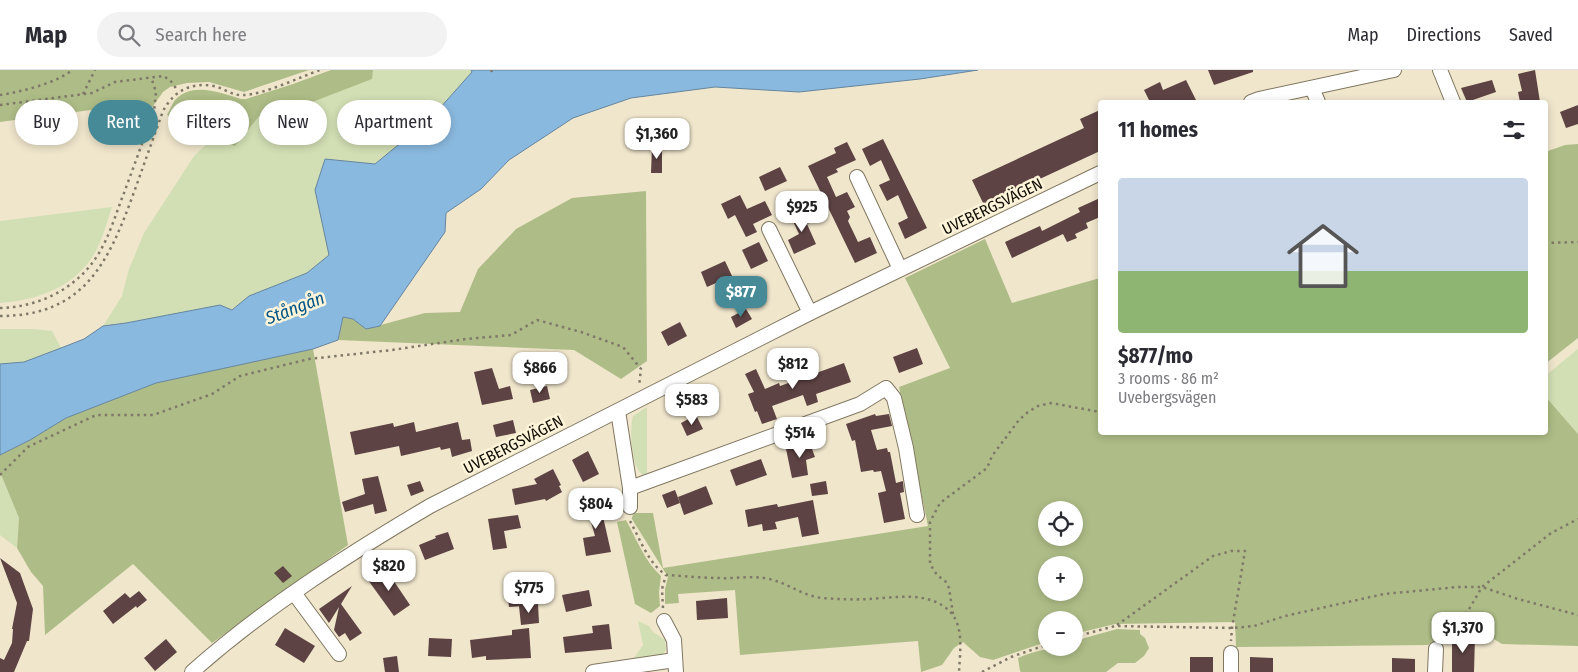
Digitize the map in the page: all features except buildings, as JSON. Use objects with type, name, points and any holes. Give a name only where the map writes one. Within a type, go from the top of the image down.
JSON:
[{"type":"street","points":[[1256,100],[1394,70]]},
{"type":"street","points":[[1440,70],[1452,100]]},
{"type":"street","points":[[1312,88],[1317,100]]},
{"type":"street","name":"UVEBERGSVÄGEN","points":[[192,672],[260,617],[294,593],[370,542],[430,506],[810,313],[1098,175]]},
{"type":"street","points":[[857,177],[900,269]]},
{"type":"street","points":[[769,229],[810,313]]},
{"type":"street","points":[[630,488],[860,404],[886,388],[894,398],[906,448],[917,515]]},
{"type":"street","points":[[618,411],[630,488],[630,507]]},
{"type":"street","points":[[294,593],[339,654]]},
{"type":"street","points":[[593,672],[675,666],[674,640],[664,621]]},
{"type":"street","points":[[1435,672],[1436,649]]},
{"type":"street","points":[[1231,653],[1231,672]]},
{"type":"path","points":[[0,95],[54,80],[72,70]]},
{"type":"path","points":[[83,94],[96,70]]},
{"type":"path","points":[[0,316],[38,312],[61,302],[76,294],[95,274],[110,252],[119,234],[163,111],[169,100],[178,91],[196,86],[214,86],[232,94],[243,95],[261,92],[320,70]]},
{"type":"path","points":[[0,106],[92,93],[115,82],[163,76],[170,80],[178,91]]},
{"type":"path","points":[[0,308],[38,302],[58,293],[79,278],[99,254],[112,226],[154,111],[156,92],[152,77]]},
{"type":"path","points":[[1548,243],[1578,242]]},
{"type":"path","points":[[0,475],[28,446],[96,415],[153,415],[212,394],[240,376],[309,359],[392,350],[466,338],[511,335],[537,320],[581,332],[623,347],[641,370],[637,401]]},
{"type":"path","points":[[953,615],[949,588],[930,564],[930,522],[940,503],[987,468],[992,456],[1019,420],[1038,406],[1051,404],[1098,412]]},
{"type":"path","points":[[630,507],[630,520],[648,556],[660,571],[666,575],[721,578],[752,576],[779,581],[808,596],[844,600],[891,597],[921,598],[940,604],[947,608],[956,620],[960,641],[959,672]]},
{"type":"path","points":[[1436,649],[1436,645],[1443,636],[1468,611],[1482,587],[1551,532],[1578,519]]},
{"type":"path","points":[[1115,626],[1213,556],[1231,551],[1245,551],[1232,628]]},
{"type":"path","points":[[664,621],[662,589],[666,575]]},
{"type":"path","points":[[1083,635],[1115,626],[1232,628],[1254,626],[1285,616],[1384,594],[1482,587],[1578,616]]},
{"type":"path","points":[[982,672],[1011,657],[1038,648]]},
{"type":"green space","points":[[0,70],[309,70],[244,92],[209,82],[187,83],[170,87],[163,92],[157,100],[88,100],[88,110],[78,112],[78,100],[15,100],[15,120],[0,122]]},
{"type":"green space","points":[[331,70],[373,70],[372,79],[318,100],[259,100],[259,116],[249,129],[249,100],[175,100],[182,94],[198,90],[207,90],[246,99]]},
{"type":"green space","points":[[373,70],[471,70],[472,72],[447,100],[337,100],[337,145],[398,145],[375,164],[315,190],[329,255],[307,273],[249,296],[232,310],[103,326],[122,296],[129,269],[144,233],[194,156],[206,145],[249,145],[249,129],[259,116],[259,145],[327,145],[327,100],[317,100],[371,79]]},
{"type":"green space","points":[[1578,144],[1578,338],[1548,362],[1548,151],[1565,145]]},
{"type":"green space","points":[[646,191],[647,361],[621,379],[574,350],[338,340],[343,317],[353,319],[366,329],[425,313],[460,312],[478,269],[516,229],[572,198]]},
{"type":"green space","points":[[112,207],[96,251],[78,274],[42,295],[0,303],[0,221]]},
{"type":"green space","points":[[985,239],[1012,303],[1098,279],[1098,435],[1548,435],[1548,399],[1578,434],[1578,646],[1502,644],[1479,630],[1451,632],[1428,645],[1236,647],[1235,622],[1115,624],[1083,632],[1083,611],[1038,611],[1038,645],[993,660],[980,657],[963,642],[954,648],[942,665],[921,672],[918,641],[740,655],[735,590],[678,594],[679,603],[665,604],[665,589],[668,577],[632,519],[634,513],[653,513],[663,568],[928,526],[899,387],[950,368],[905,278]]},
{"type":"green space","points":[[0,329],[52,331],[61,348],[23,362],[0,364]]},
{"type":"green space","points":[[313,349],[348,545],[212,643],[133,564],[45,635],[43,586],[31,572],[17,548],[19,518],[0,472],[0,455],[30,440],[66,418],[156,383]]},
{"type":"green space","points":[[1578,349],[1578,434],[1548,399],[1548,374]]},
{"type":"green space","points":[[647,407],[647,475],[643,475],[636,465],[632,448],[631,430],[633,416]]},
{"type":"green space","points":[[0,472],[19,518],[17,548],[0,535]]},
{"type":"green space","points":[[626,520],[646,557],[661,576],[660,606],[651,613],[635,604],[617,522]]},
{"type":"green space","points":[[638,621],[649,626],[653,632],[665,640],[666,650],[661,656],[632,661],[643,645]]},
{"type":"green space","points":[[1117,629],[1140,630],[1140,634],[1145,638],[1149,648],[1144,656],[1135,663],[1118,663],[1106,672],[1020,671],[1018,658],[1032,653],[1038,652],[1038,656],[1083,656],[1083,638]]},
{"type":"water","name":"Stångån","points":[[471,70],[978,70],[920,79],[799,92],[715,87],[631,98],[573,118],[509,160],[481,189],[446,213],[445,232],[380,326],[366,329],[353,319],[343,317],[338,340],[313,349],[156,383],[66,418],[30,440],[0,455],[0,364],[24,362],[84,339],[103,326],[220,305],[232,310],[249,296],[307,273],[329,255],[315,190],[325,159],[375,164],[398,145],[451,145],[451,100],[447,100],[472,72]]}]
